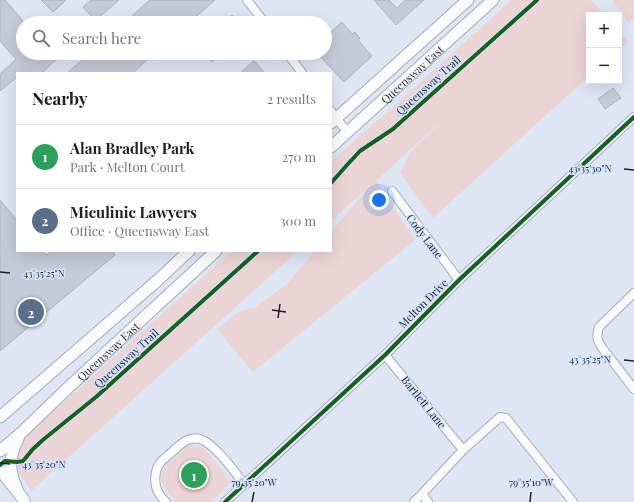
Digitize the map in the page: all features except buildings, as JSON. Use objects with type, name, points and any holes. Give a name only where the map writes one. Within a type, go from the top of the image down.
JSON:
[{"type":"main road","name":"Queensway East","points":[[333,118],[468,0]]},
{"type":"main road","name":"Queensway East","points":[[332,146],[493,0]]},
{"type":"main road","name":"Queensway East","points":[[2,414],[189,252]]},
{"type":"main road","name":"Queensway East","points":[[0,451],[215,252]]},
{"type":"main road","points":[[20,434],[11,456],[11,471],[21,498]]},
{"type":"main road","points":[[0,470],[21,498]]},
{"type":"street","points":[[247,0],[260,16]]},
{"type":"street","points":[[292,60],[301,72]]},
{"type":"street","name":"Melton Drive","points":[[226,502],[384,354],[459,280],[634,117]]},
{"type":"street","points":[[333,118],[347,132]]},
{"type":"street","name":"Cody Lane","points":[[392,191],[459,280]]},
{"type":"street","points":[[634,293],[599,327],[597,334],[598,342],[602,349],[634,389]]},
{"type":"street","name":"Bartlett Lane","points":[[384,354],[463,450]]},
{"type":"street","points":[[414,502],[463,450],[500,417],[506,418],[573,502]]},
{"type":"street","points":[[166,502],[158,492],[155,476],[157,468],[160,463],[183,442],[189,439],[201,439],[212,446],[244,484]]},
{"type":"street","points":[[422,494],[428,502]]},
{"type":"shaded area","points":[[512,0],[591,0],[601,12],[586,12],[586,79],[433,218],[400,173],[411,151],[464,101],[376,181],[415,240],[253,372],[217,329],[238,312],[255,307],[286,285],[314,252],[332,252],[332,231],[369,187],[332,220],[332,161]]},
{"type":"shaded area","points":[[612,0],[634,0],[634,18],[629,23]]},
{"type":"shaded area","points":[[622,34],[628,41],[622,46]]},
{"type":"shaded area","points":[[231,252],[297,252],[31,491],[7,453]]},
{"type":"shaded area","points":[[193,445],[205,449],[231,482],[211,502],[176,502],[164,487],[161,479],[162,472],[169,462],[187,446]]},
{"type":"cycle path","name":"Queensway Trail","points":[[332,182],[360,151],[393,129],[537,0]]},
{"type":"cycle path","points":[[225,502],[385,355],[459,280],[634,117]]},
{"type":"cycle path","name":"Queensway Trail","points":[[0,465],[5,461],[23,461],[44,439],[96,397],[257,252]]},
{"type":"place","name":"Miculinic Lawyers","points":[[31,312]]},
{"type":"place","name":"Alan Bradley Park","points":[[194,475]]}]
